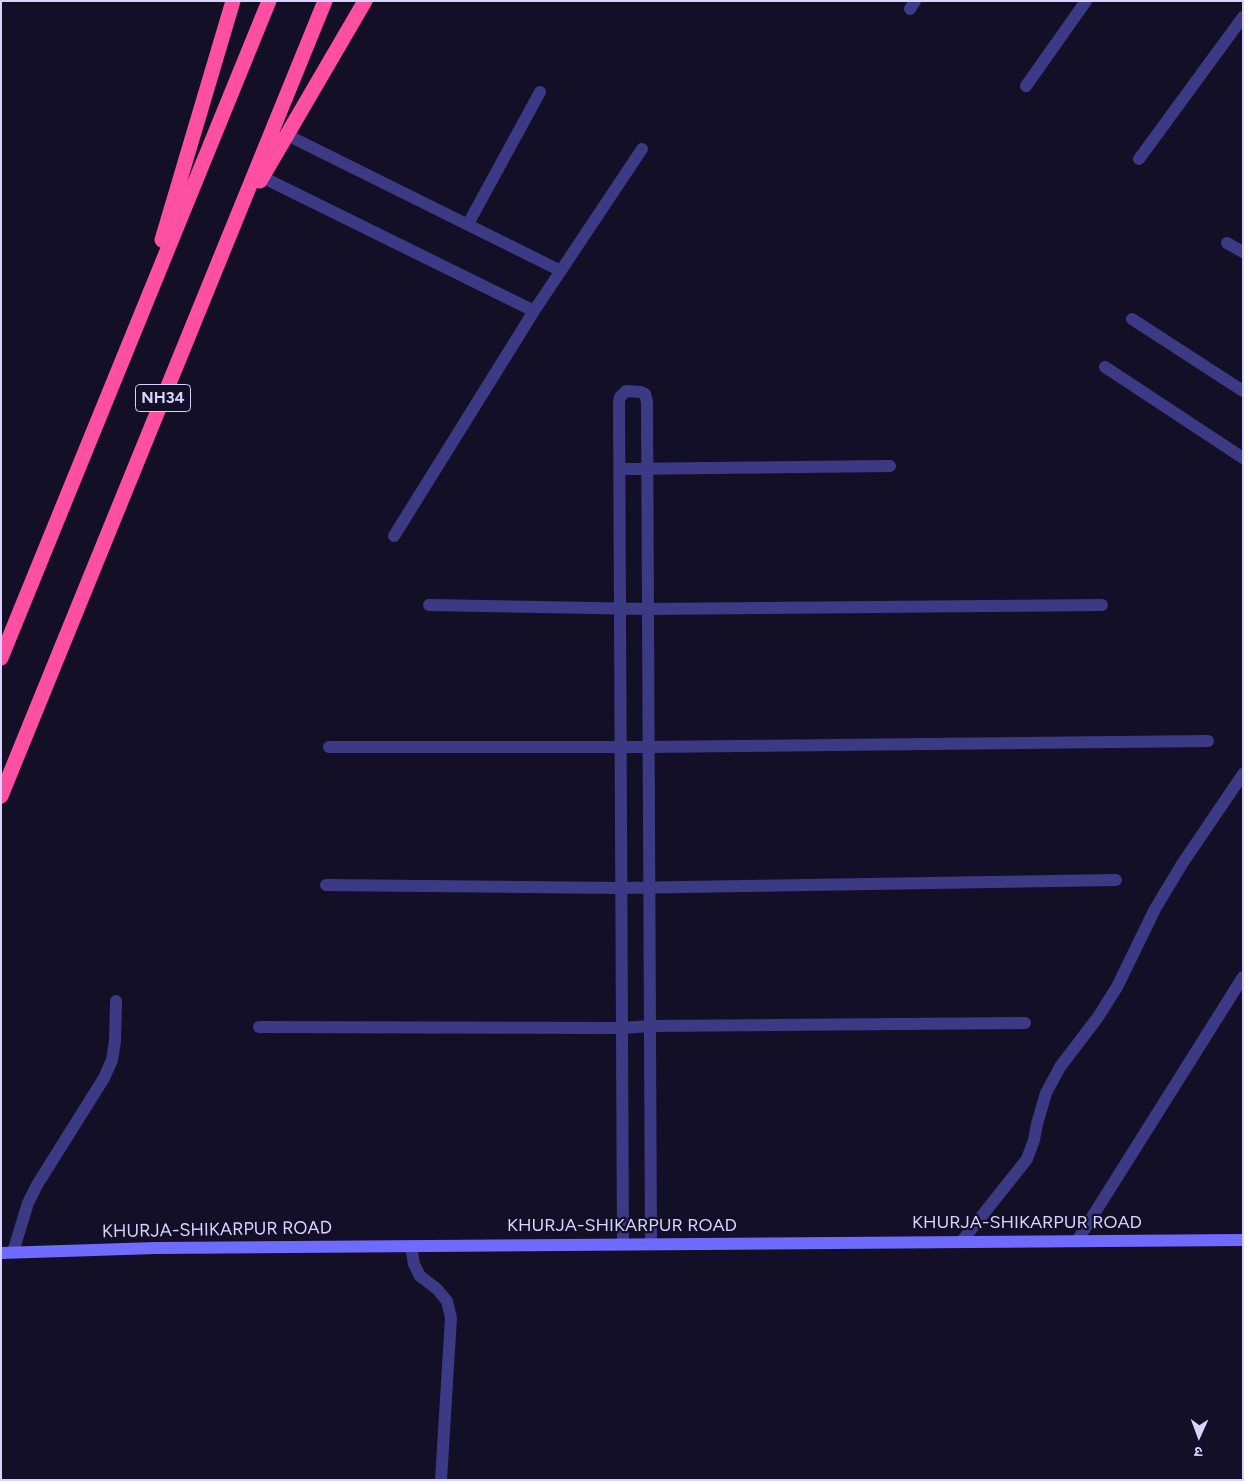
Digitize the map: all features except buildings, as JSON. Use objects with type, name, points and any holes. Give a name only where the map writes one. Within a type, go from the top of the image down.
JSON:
[{"type":"highway","points":[[138,323],[232,1]]},
{"type":"highway","name":"NH34","points":[[1,658],[269,1]]},
{"type":"highway","name":"NH34","points":[[1,796],[325,1]]},
{"type":"highway","points":[[232,229],[365,1]]},
{"type":"street","points":[[1026,86],[1086,1]]},
{"type":"street","points":[[1139,159],[1243,17]]},
{"type":"street","points":[[468,224],[540,92]]},
{"type":"street","points":[[287,135],[561,271]]},
{"type":"street","points":[[394,536],[534,312],[642,149]]},
{"type":"street","points":[[262,177],[534,312]]},
{"type":"street","points":[[1227,243],[1243,252]]},
{"type":"street","points":[[1132,319],[1243,391]]},
{"type":"street","points":[[1105,367],[1243,458]]},
{"type":"street","points":[[623,1243],[620,397],[626,391],[641,392],[647,397],[651,1244]]},
{"type":"street","points":[[620,469],[890,466]]},
{"type":"street","points":[[429,605],[648,609],[1102,605]]},
{"type":"street","points":[[329,747],[649,747],[1208,741]]},
{"type":"street","points":[[962,1241],[1027,1160],[1046,1093],[1060,1067],[1108,1002],[1155,909],[1182,864],[1243,774]]},
{"type":"street","points":[[326,885],[649,888],[1116,880]]},
{"type":"street","points":[[1077,1241],[1243,977]]},
{"type":"street","points":[[7,1253],[37,1185],[104,1078],[112,1060],[115,1041],[116,1001]]},
{"type":"street","points":[[259,1027],[622,1028],[650,1026],[1024,1023]]},
{"type":"street","name":"KHURJA-SHIKARPUR ROAD","points":[[7,1253],[156,1248],[623,1243],[1243,1240]]},
{"type":"street","points":[[411,1246],[414,1264],[420,1276],[437,1289],[447,1301],[451,1318],[443,1421],[441,1480]]}]
